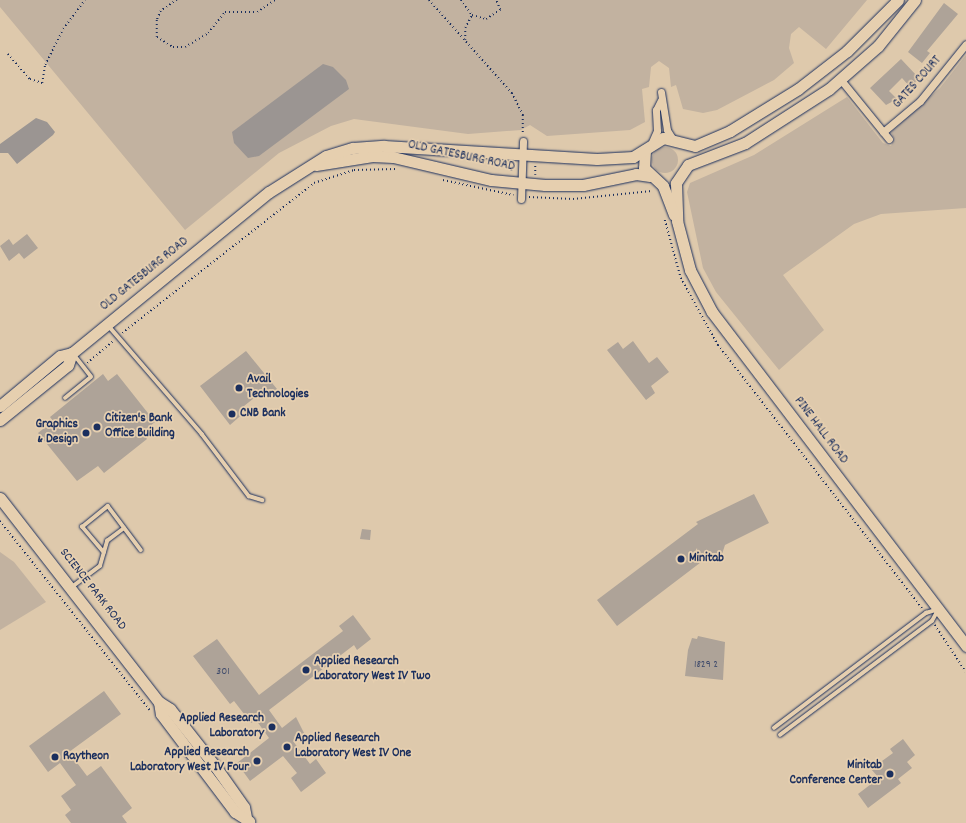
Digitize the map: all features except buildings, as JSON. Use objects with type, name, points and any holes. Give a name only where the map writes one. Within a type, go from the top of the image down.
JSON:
[{"type":"street","name":"OLD GATESBURG ROAD","points":[[0,406],[60,356],[72,353],[269,192],[339,150],[373,147],[523,157],[626,158],[663,138],[690,147],[711,140],[798,90],[847,51],[898,0]]},
{"type":"street","name":"OLD GATESBURG ROAD","points":[[313,165],[393,157],[522,184],[582,185],[636,174],[669,181],[692,162],[731,149],[767,131],[841,80],[878,46],[915,0]]},
{"type":"street","name":"GATES COURT","points":[[883,132],[920,101],[966,44]]},
{"type":"street","points":[[841,80],[888,139]]},
{"type":"street","name":"PINE HALL ROAD","points":[[661,92],[661,100],[667,130],[685,156],[676,189],[677,221]]},
{"type":"street","name":"PINE HALL ROAD","points":[[661,100],[656,110],[657,134],[648,146],[643,164],[653,178],[665,190],[677,221],[690,270],[712,312],[966,646]]},
{"type":"street","points":[[522,197],[523,141]]},
{"type":"street","name":"OLD GATESBURG ROAD","points":[[0,420],[68,365],[72,353]]},
{"type":"street","name":"SCIENCE PARK ROAD","points":[[0,498],[72,586],[159,702],[161,714],[236,812],[248,820]]},
{"type":"lane","points":[[107,324],[202,434],[249,496],[262,500]]},
{"type":"lane","points":[[65,398],[91,377],[72,353]]},
{"type":"lane","points":[[104,553],[82,527],[108,506],[141,550]]},
{"type":"lane","points":[[72,586],[100,566],[107,541],[124,528]]},
{"type":"lane","points":[[774,728],[926,613],[939,609]]},
{"type":"lane","points":[[780,735],[932,621],[939,609]]},
{"type":"path","points":[[8,54],[30,79],[42,83],[45,64],[59,36],[85,0]]},
{"type":"path","points":[[177,0],[162,11],[156,20],[157,37],[173,47],[185,47],[208,33],[225,12],[257,12],[275,0]]},
{"type":"path","points":[[429,0],[519,103],[523,141]]},
{"type":"path","points":[[461,0],[472,15],[486,19],[496,16],[500,10],[496,0]]},
{"type":"path","points":[[465,40],[465,28],[472,15]]},
{"type":"path","points":[[511,159],[511,178]]},
{"type":"path","points":[[535,162],[535,180]]},
{"type":"path","points":[[121,334],[314,183],[354,170],[402,170]]},
{"type":"path","points":[[441,180],[522,197],[573,199],[657,192]]},
{"type":"path","points":[[664,218],[681,278],[718,345],[926,613]]},
{"type":"path","points":[[87,362],[114,340]]},
{"type":"path","points":[[0,521],[154,716]]},
{"type":"path","points":[[932,621],[966,672]]},
{"type":"shaded area","points":[[0,0],[867,0],[826,49],[799,27],[791,34],[789,48],[794,63],[774,80],[717,110],[703,113],[683,109],[676,85],[671,87],[669,68],[659,61],[651,67],[649,87],[642,89],[645,122],[630,130],[547,136],[530,125],[521,130],[468,134],[354,119],[331,126],[279,153],[185,230],[0,7]]},
{"type":"shaded area","points":[[966,55],[966,208],[881,214],[854,224],[783,275],[824,330],[779,370],[716,292],[703,268],[687,192],[690,183],[754,155],[847,97],[883,143],[891,146],[894,138],[891,132],[940,88]]},
{"type":"shaded area","points":[[323,64],[333,67],[346,80],[349,89],[259,156],[248,158],[234,143],[232,132]]},
{"type":"shaded area","points":[[36,118],[47,122],[55,132],[53,135],[17,164],[8,153],[0,153],[0,144]]},
{"type":"shaded area","points":[[665,147],[674,151],[678,160],[674,169],[665,173],[656,169],[652,160],[656,151]]},
{"type":"shaded area","points":[[0,552],[14,562],[46,602],[0,630]]},
{"type":"place","name":"Avail Technologies","points":[[239,388]]},
{"type":"place","name":"CNB Bank","points":[[232,414]]},
{"type":"place","name":"Citizen's Bank Office Building","points":[[97,427]]},
{"type":"place","name":"Graphics & Design","points":[[86,433]]},
{"type":"place","name":"Minitab","points":[[681,559]]},
{"type":"place","name":"Applied Research Laboratory West IV Two","points":[[306,670]]},
{"type":"place","name":"Applied Research Laboratory","points":[[272,727]]},
{"type":"place","name":"Applied Research Laboratory West IV One","points":[[287,747]]},
{"type":"place","name":"Raytheon","points":[[55,757]]},
{"type":"place","name":"Applied Research Laboratory West IV Four","points":[[257,761]]},
{"type":"place","name":"Minitab Conference Center","points":[[890,774]]}]
